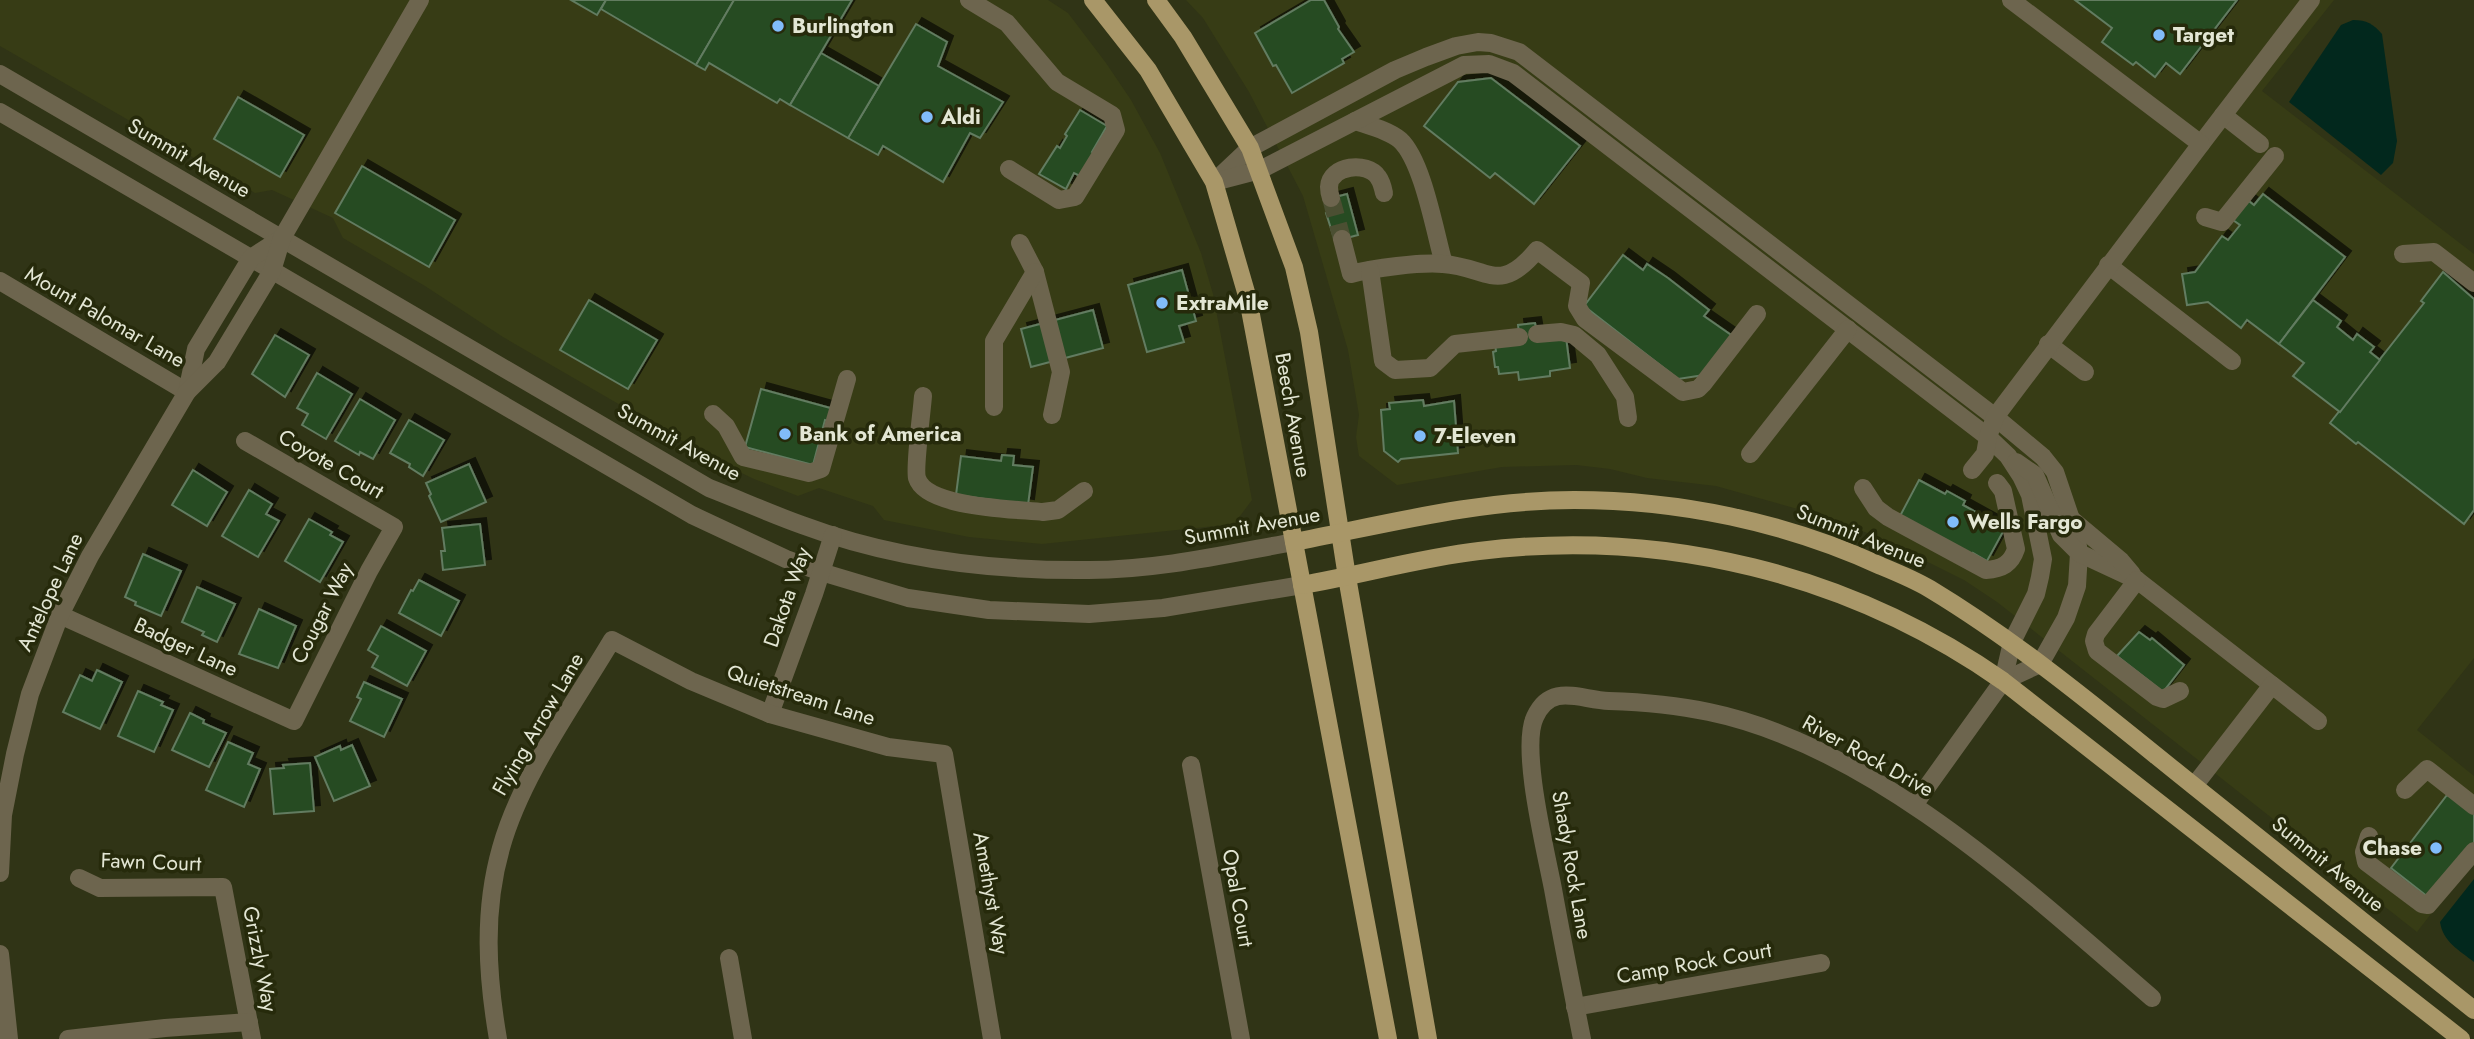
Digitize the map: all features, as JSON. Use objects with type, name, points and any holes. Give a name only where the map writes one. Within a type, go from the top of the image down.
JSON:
[{"type":"main road","name":"Beech Avenue","points":[[1093,0],[1148,70],[1214,182],[1248,299],[1388,1039]]},
{"type":"main road","name":"Beech Avenue","points":[[1156,0],[1183,37],[1250,148],[1294,267],[1309,332],[1346,577],[1428,1039]]},
{"type":"main road","name":"Summit Avenue","points":[[1294,542],[1486,504],[1575,500],[1650,503],[1692,508],[1773,526],[1843,549],[1927,587],[2012,642],[2474,1010]]},
{"type":"main road","points":[[1302,585],[1477,551],[1534,545],[1619,545],[1703,555],[1783,574],[1844,594],[1912,626],[2003,681],[2461,1039]]},
{"type":"street","points":[[282,238],[420,0]]},
{"type":"street","points":[[969,0],[1007,23],[1057,82],[1112,115],[1116,130],[1075,197],[1059,200],[1009,169]]},
{"type":"street","points":[[2011,0],[2201,144]]},
{"type":"street","points":[[1972,470],[1985,454],[1995,417],[2311,0]]},
{"type":"street","points":[[1214,182],[1250,148],[1395,70],[1456,46],[1478,42],[1491,43],[1518,52],[1995,417],[2043,457],[2055,472],[2079,553],[2077,586],[2066,618],[2040,664],[2003,681]]},
{"type":"street","points":[[1214,182],[1260,170],[1464,65],[1489,64],[1513,73],[2035,475],[2061,535],[2079,553],[2137,580]]},
{"type":"street","name":"Summit Avenue","points":[[0,74],[709,488],[804,526],[894,552],[961,564],[1091,570],[1171,563],[1294,542]]},
{"type":"street","points":[[0,112],[692,514],[786,559],[821,572],[908,598],[989,610],[1089,614],[1163,608],[1302,585]]},
{"type":"street","points":[[2223,115],[2260,144]]},
{"type":"street","points":[[1355,121],[1385,131],[1400,140],[1411,152],[1444,264]]},
{"type":"street","points":[[2205,217],[2222,222],[2275,156]]},
{"type":"street","points":[[1331,198],[1329,186],[1332,178],[1352,167],[1370,169],[1379,177],[1384,193]]},
{"type":"street","name":"Antelope Lane","points":[[187,392],[196,349],[251,258],[282,238]]},
{"type":"street","name":"Antelope Lane","points":[[0,873],[2,815],[15,754],[30,694],[60,615],[90,556],[187,392],[217,362],[272,271],[282,238]]},
{"type":"street","points":[[1342,239],[1351,274],[1444,264],[1502,276],[1518,270],[1537,250],[1581,284],[1577,306],[1585,318],[1683,392],[1698,389],[1703,384],[1757,314]]},
{"type":"street","points":[[1020,243],[1035,272],[1061,372],[1052,415]]},
{"type":"street","points":[[2403,254],[2434,252],[2474,283]]},
{"type":"street","points":[[2108,265],[2232,361]]},
{"type":"street","points":[[1370,270],[1383,361],[1395,370],[1430,368],[1455,344],[1561,332],[1574,335],[1598,355],[1625,397],[1628,418]]},
{"type":"street","points":[[994,407],[994,341],[1035,272]]},
{"type":"street","name":"Mount Palomar Lane","points":[[0,281],[187,392]]},
{"type":"street","points":[[1750,454],[1849,330]]},
{"type":"street","points":[[2048,344],[2085,372]]},
{"type":"street","points":[[713,414],[726,426],[743,457],[809,473],[821,470],[847,379]]},
{"type":"street","points":[[923,397],[917,478],[927,493],[947,501],[1043,512],[1058,510],[1084,491]]},
{"type":"street","name":"Coyote Court","points":[[245,440],[394,527]]},
{"type":"street","points":[[1914,805],[2003,681],[2012,642],[2036,594],[2043,559],[2030,495],[2008,456]]},
{"type":"street","points":[[1863,488],[1876,508],[1888,517],[1986,570],[2006,565],[2015,549],[2003,491],[1997,483]]},
{"type":"street","points":[[2071,519],[2121,561],[2137,580],[2318,721]]},
{"type":"street","name":"Cougar Way","points":[[294,721],[394,527]]},
{"type":"street","name":"Dakota Way","points":[[770,713],[833,535]]},
{"type":"street","points":[[2137,580],[2096,634],[2094,642],[2097,651],[2157,697],[2163,699],[2180,691]]},
{"type":"street","name":"Badger Lane","points":[[60,615],[294,721]]},
{"type":"street","name":"Quietstream Lane","points":[[612,640],[691,681],[770,713],[888,747],[944,754]]},
{"type":"street","name":"Flying Arrow Lane","points":[[498,1039],[490,994],[488,944],[489,909],[501,846],[531,776],[612,640]]},
{"type":"street","points":[[2193,786],[2272,685]]},
{"type":"street","name":"River Rock Drive","points":[[1546,701],[1567,693],[1591,700],[1643,702],[1709,712],[1785,736],[1846,765],[1914,805],[2040,901],[2152,998]]},
{"type":"street","name":"Shady Rock Lane","points":[[1546,701],[1534,718],[1530,742],[1535,794],[1582,1039]]},
{"type":"street","name":"Amethyst Way","points":[[944,754],[992,1039]]},
{"type":"street","name":"Opal Court","points":[[1191,765],[1241,1039]]},
{"type":"street","points":[[2405,790],[2427,769],[2474,806]]},
{"type":"street","points":[[2369,836],[2364,852],[2366,862],[2422,904],[2428,905],[2474,851]]},
{"type":"street","name":"Fawn Court","points":[[79,878],[100,888],[222,887]]},
{"type":"street","name":"Grizzly Way","points":[[222,887],[250,1031]]},
{"type":"street","points":[[0,954],[9,1039]]},
{"type":"street","points":[[729,958],[743,1039]]},
{"type":"street","name":"Camp Rock Court","points":[[1575,1007],[1821,963]]},
{"type":"street","points":[[68,1039],[165,1028],[250,1031]]},
{"type":"shaded area","points":[[0,0],[1048,0],[1068,13],[1131,100],[1160,153],[1201,253],[1213,294],[1252,500],[1234,524],[1042,544],[969,537],[884,520],[873,506],[819,488],[798,496],[754,479],[717,461],[503,337],[425,286],[343,238],[333,218],[272,190],[255,193],[0,46]]},
{"type":"shaded area","points":[[1186,0],[2334,0],[2262,91],[2474,254],[2474,658],[2417,730],[2474,776],[2474,858],[2417,932],[1997,602],[1964,580],[1878,537],[1819,515],[1716,486],[1647,478],[1610,469],[1576,465],[1502,467],[1397,485],[1359,456],[1356,437],[1359,415],[1348,350],[1303,196],[1249,92],[1203,18]]},
{"type":"shaded area","points":[[2353,20],[2369,23],[2382,34],[2397,141],[2393,163],[2381,175],[2289,102],[2341,25]]},
{"type":"shaded area","points":[[2474,879],[2474,962],[2448,940],[2440,922]]},
{"type":"building","points":[[571,0],[606,0],[597,15]]},
{"type":"building","points":[[606,0],[734,0],[696,65],[601,9]]},
{"type":"building","name":"Burlington","points":[[734,0],[852,0],[790,105],[780,99],[777,103],[709,63],[705,70],[696,65]]},
{"type":"building","points":[[1311,0],[1324,0],[1338,29],[1354,52],[1342,59],[1344,63],[1292,93],[1255,33]]},
{"type":"building","name":"Target","points":[[2075,0],[2237,0],[2180,74],[2166,63],[2155,77],[2136,62],[2133,65],[2102,42],[2112,28]]},
{"type":"building","name":"Aldi","points":[[916,24],[947,42],[938,66],[1003,102],[980,138],[970,133],[943,182],[883,146],[878,155],[848,138]]},
{"type":"building","points":[[821,53],[879,86],[848,138],[790,105]]},
{"type":"building","points":[[1491,78],[1580,146],[1534,204],[1495,173],[1490,178],[1424,126],[1458,82]]},
{"type":"building","points":[[238,97],[304,135],[280,177],[214,139]]},
{"type":"building","points":[[1080,110],[1107,126],[1092,152],[1095,154],[1080,176],[1074,173],[1066,189],[1039,174],[1057,146],[1060,148]]},
{"type":"building","points":[[362,166],[455,220],[429,267],[335,213]]},
{"type":"building","points":[[1347,194],[1358,235],[1335,241],[1324,200]]},
{"type":"building","points":[[2263,194],[2345,257],[2279,344],[2247,320],[2241,328],[2208,302],[2187,305],[2182,274],[2195,272],[2222,236],[2228,240],[2240,225],[2230,218],[2245,198],[2254,205]]},
{"type":"building","points":[[1623,255],[1643,270],[1647,264],[1668,278],[1709,310],[1704,316],[1734,337],[1704,375],[1678,379],[1584,306]]},
{"type":"building","name":"ExtraMile","points":[[1182,270],[1196,321],[1179,326],[1184,342],[1147,352],[1128,285]]},
{"type":"building","points":[[2443,272],[2474,299],[2474,510],[2464,524],[2330,423],[2424,303],[2421,301]]},
{"type":"building","points":[[589,300],[657,340],[628,389],[560,350]]},
{"type":"building","points":[[2313,300],[2341,321],[2337,327],[2353,340],[2357,334],[2374,347],[2370,352],[2380,360],[2340,412],[2293,376],[2304,363],[2279,344]]},
{"type":"building","points":[[1093,310],[1103,348],[1031,367],[1021,329]]},
{"type":"building","points":[[1535,323],[1538,340],[1566,337],[1570,368],[1550,371],[1550,376],[1519,380],[1518,372],[1499,374],[1498,367],[1495,367],[1495,345],[1520,342],[1518,325]]},
{"type":"building","points":[[275,335],[309,355],[285,397],[252,374]]},
{"type":"building","points":[[317,373],[352,394],[326,439],[302,425],[308,414],[297,408]]},
{"type":"building","name":"Bank of America","points":[[761,389],[834,409],[831,422],[825,420],[813,465],[745,447]]},
{"type":"building","points":[[360,399],[395,420],[373,459],[360,452],[359,455],[335,441]]},
{"type":"building","name":"7-Eleven","points":[[1423,400],[1424,406],[1454,401],[1458,453],[1401,459],[1398,462],[1384,451],[1381,410],[1390,409],[1389,403]]},
{"type":"building","points":[[409,420],[444,440],[423,476],[409,467],[410,464],[390,453]]},
{"type":"building","points":[[1002,455],[1014,456],[1013,465],[1033,467],[1028,505],[956,495],[961,456],[1001,461]]},
{"type":"building","points":[[469,464],[486,502],[441,522],[426,483]]},
{"type":"building","points":[[193,470],[227,492],[207,526],[172,505]]},
{"type":"building","name":"Wells Fargo","points":[[1919,480],[1965,501],[1963,505],[2005,528],[1987,561],[1973,553],[1972,556],[1900,516]]},
{"type":"building","points":[[249,490],[272,504],[266,514],[279,521],[258,557],[222,536]]},
{"type":"building","points":[[309,519],[332,532],[330,535],[343,542],[320,582],[285,561]]},
{"type":"building","points":[[480,524],[485,565],[443,570],[441,551],[445,551],[442,528]]},
{"type":"building","points":[[143,554],[181,571],[161,616],[135,605],[136,602],[125,597]]},
{"type":"building","points":[[419,580],[459,601],[441,636],[399,613]]},
{"type":"building","points":[[197,587],[235,604],[217,642],[202,635],[204,632],[182,622]]},
{"type":"building","points":[[259,609],[296,626],[278,668],[239,654]]},
{"type":"building","points":[[381,626],[426,651],[407,686],[372,667],[378,656],[368,650]]},
{"type":"building","points":[[2139,632],[2150,640],[2152,638],[2184,665],[2163,692],[2117,656]]},
{"type":"building","points":[[97,670],[122,682],[100,729],[63,712],[80,675],[92,681]]},
{"type":"building","points":[[364,682],[402,699],[384,737],[350,721],[361,699],[357,697]]},
{"type":"building","points":[[138,691],[163,702],[161,705],[173,710],[154,752],[118,736]]},
{"type":"building","points":[[190,713],[204,720],[203,723],[226,733],[209,767],[172,750]]},
{"type":"building","points":[[228,742],[253,753],[248,764],[260,769],[244,807],[206,790]]},
{"type":"building","points":[[352,745],[370,786],[334,801],[315,757],[340,746],[341,750]]},
{"type":"building","points":[[310,763],[314,811],[274,814],[270,769]]},
{"type":"building","name":"Chase","points":[[2447,795],[2474,809],[2474,851],[2428,897],[2391,868]]},
{"type":"tunnel","points":[[1331,198],[1342,239]]},
{"type":"place","name":"Burlington","points":[[778,26]]},
{"type":"place","name":"Target","points":[[2159,35]]},
{"type":"place","name":"Aldi","points":[[927,117]]},
{"type":"place","name":"ExtraMile","points":[[1162,303]]},
{"type":"place","name":"Bank of America","points":[[785,434]]},
{"type":"place","name":"7-Eleven","points":[[1420,436]]},
{"type":"place","name":"Wells Fargo","points":[[1953,522]]},
{"type":"place","name":"Chase","points":[[2436,848]]}]
